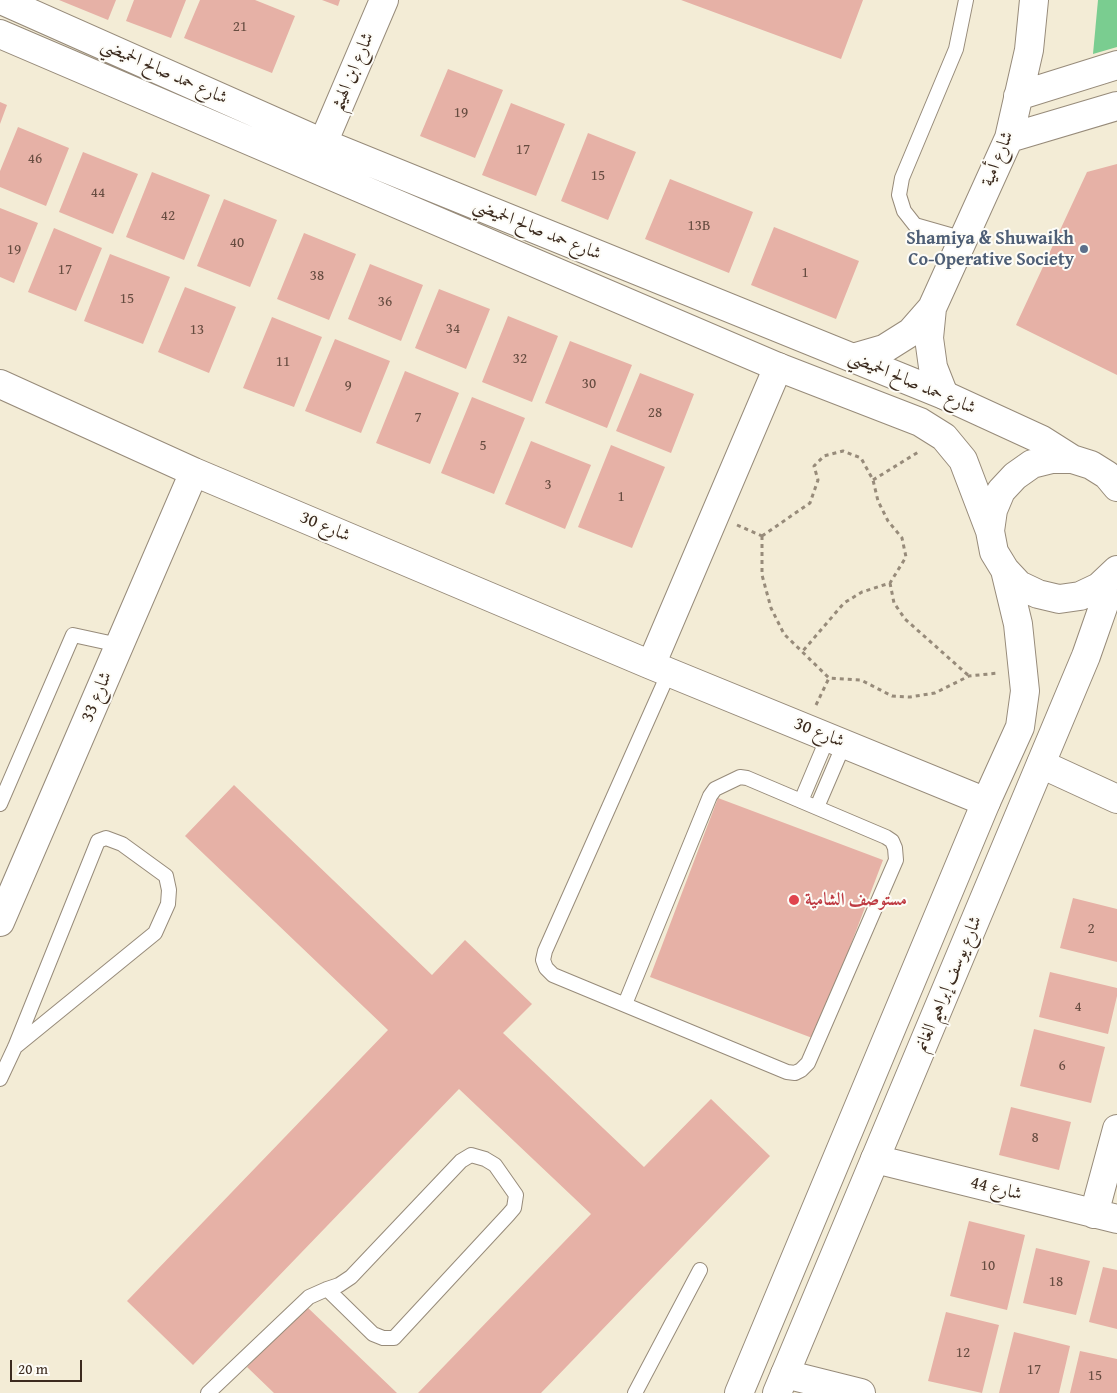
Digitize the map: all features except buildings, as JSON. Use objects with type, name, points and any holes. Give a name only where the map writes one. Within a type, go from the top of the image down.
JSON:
[{"type":"street","name":"شارع حمد صالح الحميضي","points":[[1,0],[323,143],[944,395],[1042,440],[1072,459]]},
{"type":"street","name":"شارع ابن الهيثم","points":[[323,143],[384,0]]},
{"type":"street","name":"شارع أمية","points":[[853,358],[884,349],[911,332],[932,308],[1009,138],[1029,50],[1034,0]]},
{"type":"street","name":"شارع حمد صالح الحميضي","points":[[0,34],[778,367],[920,422],[944,437],[962,460],[990,531],[994,552],[1005,570]]},
{"type":"street","points":[[1018,96],[1117,66]]},
{"type":"street","points":[[1009,138],[1117,106]]},
{"type":"street","name":"شارع أمية","points":[[932,308],[929,338],[933,368],[944,395]]},
{"type":"street","points":[[660,668],[778,367]]},
{"type":"street","name":"شارع 30","points":[[0,384],[194,472],[660,668],[986,802]]},
{"type":"street","points":[[990,531],[993,510],[1001,492],[1014,476],[1032,464],[1052,459],[1072,459],[1091,465],[1114,479]]},
{"type":"street","name":"شارع 33","points":[[0,922],[194,472]]},
{"type":"street","points":[[1005,570],[1020,585],[1038,594],[1059,598],[1080,596],[1099,587],[1116,572]]},
{"type":"street","name":"شارع يوسف إبراهيم الغانم","points":[[739,1393],[986,802],[1020,727],[1026,691],[1018,624],[1005,570]]},
{"type":"street","name":"شارع يوسف إبراهيم الغانم","points":[[781,1384],[1086,656],[1116,572]]},
{"type":"street","points":[[1041,764],[1117,799]]},
{"type":"street","points":[[1106,1216],[1117,1129]]},
{"type":"street","name":"شارع 44","points":[[876,1159],[1106,1216]]},
{"type":"street","points":[[781,1384],[860,1393]]},
{"type":"lane","points":[[964,239],[915,224],[904,211],[899,195],[902,178],[956,49],[966,0]]},
{"type":"lane","points":[[0,804],[73,635],[119,645]]},
{"type":"lane","points":[[625,1004],[712,792],[740,778],[747,778],[892,841],[896,860],[808,1063],[795,1073],[787,1072],[553,974],[546,968],[543,960],[545,951],[660,668]]},
{"type":"lane","points":[[801,801],[836,741]]},
{"type":"lane","points":[[817,807],[836,741]]},
{"type":"lane","points":[[0,1079],[15,1047],[98,841],[106,838],[122,844],[166,876],[169,890],[168,904],[155,933],[15,1047]]},
{"type":"lane","points":[[208,1393],[309,1297],[327,1289],[339,1285],[351,1277],[461,1161],[471,1155],[485,1159],[495,1165],[516,1195],[514,1208],[394,1338],[383,1338],[373,1334],[327,1289]]},
{"type":"lane","points":[[635,1393],[700,1270]]},
{"type":"path","points":[[802,652],[844,603],[862,592],[890,583],[906,557],[902,538],[888,521],[878,501],[873,480],[861,458],[843,451],[824,456],[814,466],[818,480],[810,503],[762,536],[762,575],[771,608],[784,634],[802,652],[829,678],[861,680],[892,696],[910,697],[935,693],[969,676],[905,619],[894,603],[890,583]]},
{"type":"green space","points":[[1098,0],[1117,0],[1117,47],[1093,54]]},
{"type":"place","name":"Shamiya & Shuwaikh Co-Operative Society","points":[[1084,249]]},
{"type":"place","name":"مستوصف الشامية","points":[[794,900]]}]
